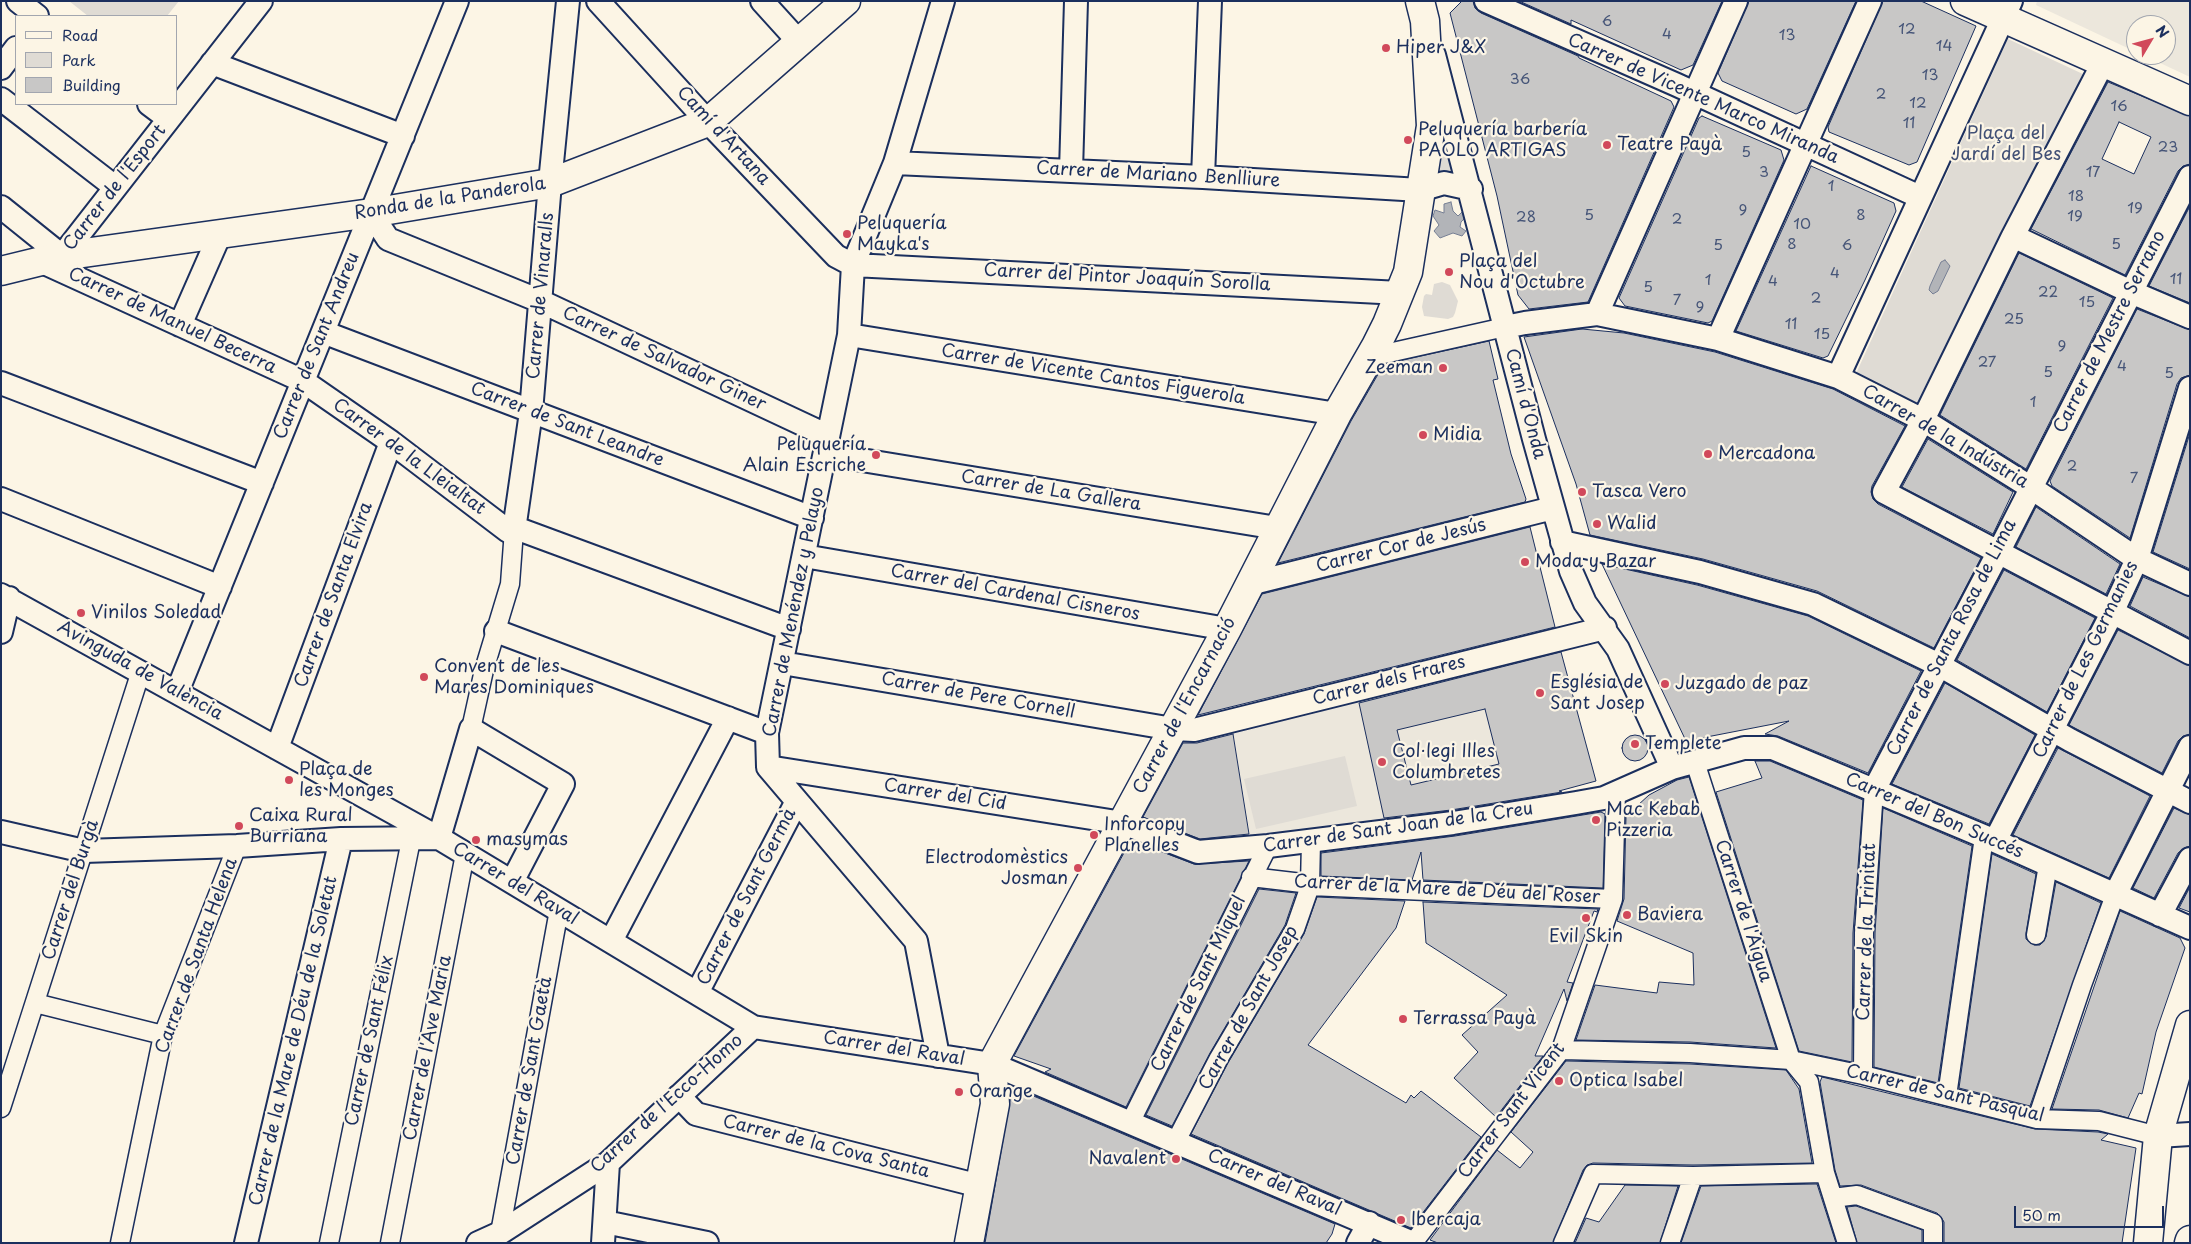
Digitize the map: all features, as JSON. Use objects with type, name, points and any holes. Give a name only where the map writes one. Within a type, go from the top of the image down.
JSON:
[{"type":"street","points":[[18,1],[36,15]]},
{"type":"street","name":"Carrer de l'Esport","points":[[51,258],[115,187],[261,1]]},
{"type":"street","name":"Carrer de Vinaralls","points":[[514,530],[531,412],[550,184],[568,1]]},
{"type":"street","name":"Camí d'Artana","points":[[598,1],[708,122],[836,256],[853,264]]},
{"type":"street","points":[[762,1],[800,43]]},
{"type":"street","name":"Ronda de la Panderola","points":[[1,270],[51,258],[371,213],[550,184],[708,122],[846,1]]},
{"type":"street","name":"Carrer de Menéndez y Pelayo","points":[[768,767],[767,733],[849,335],[853,264],[895,163],[943,1]]},
{"type":"street","points":[[1071,171],[1076,1]]},
{"type":"street","points":[[1203,177],[1210,1]]},
{"type":"street","name":"Carrer de Vicente Marco Miranda","points":[[1486,1],[1694,93],[1805,146],[1920,197]]},
{"type":"street","points":[[1596,314],[1736,1]]},
{"type":"street","points":[[1718,338],[1870,1]]},
{"type":"street","points":[[1965,1],[2007,10],[2103,63],[2190,101]]},
{"type":"street","name":"Carrer de Sant Andreu","points":[[178,692],[456,2]]},
{"type":"street","points":[[1838,377],[2007,10]]},
{"type":"street","name":"Camí d'Onda","points":[[1423,11],[1471,189],[1552,508],[1571,571],[1585,603],[1618,649],[1672,768]]},
{"type":"street","name":"Camí d'Onda","points":[[1420,190],[1431,126],[1423,11]]},
{"type":"street","points":[[1,68],[15,49]]},
{"type":"street","points":[[2103,63],[2013,236],[1923,420],[1884,492],[2190,654]]},
{"type":"street","points":[[212,64],[402,136]]},
{"type":"street","points":[[1,99],[115,187]]},
{"type":"street","points":[[150,105],[169,119]]},
{"type":"street","name":"Carrer de Mariano Benlliure","points":[[895,163],[1203,177],[1420,190]]},
{"type":"street","name":"Carrer de Mestre Serrano","points":[[2030,487],[2190,177]]},
{"type":"street","points":[[1471,189],[1444,183],[1420,190],[1408,272],[1376,346],[1384,354],[1505,327]]},
{"type":"street","name":"Carrer de Manuel Becerra","points":[[1,207],[51,258],[180,325],[303,381]]},
{"type":"street","name":"Carrer de Salvador Giner","points":[[371,213],[388,239],[540,301],[826,445]]},
{"type":"street","points":[[180,325],[220,234]]},
{"type":"street","points":[[2013,236],[2131,292],[2190,317]]},
{"type":"street","name":"Carrer del Pintor Joaquín Sorolla","points":[[853,264],[1400,293]]},
{"type":"street","name":"Carrer de la Indústria","points":[[1505,327],[1596,314],[1718,338],[1838,377],[1923,420],[2030,487],[2137,559],[2190,584]]},
{"type":"street","name":"Carrer de Sant Leandre","points":[[323,332],[812,518]]},
{"type":"street","name":"Carrer de Vicente Cantos Figuerola","points":[[849,335],[1337,414]]},
{"type":"street","name":"Carrer de l'Encarnació","points":[[992,1064],[1174,729],[1337,414],[1376,346]]},
{"type":"street","name":"Carrer de la Lleialtat","points":[[303,381],[391,442],[508,531],[521,530],[789,629]]},
{"type":"street","points":[[1,383],[262,483]]},
{"type":"street","name":"Carrer de Les Germanies","points":[[1990,839],[2052,730],[2112,613],[2137,559],[2190,388]]},
{"type":"street","name":"Carrer de Santa Elvira","points":[[277,748],[391,442]]},
{"type":"street","name":"Carrer de La Gallera","points":[[826,445],[1278,528]]},
{"type":"street","name":"Carrer de Santa Rosa de Lima","points":[[1874,790],[1998,553],[2030,487]]},
{"type":"street","points":[[1,499],[220,587]]},
{"type":"street","name":"Carrer Cor de Jesús","points":[[1249,584],[1552,508]]},
{"type":"street","points":[[439,838],[472,729],[484,670],[510,584],[514,530]]},
{"type":"street","points":[[1562,542],[1700,572],[1813,604],[1939,665],[2052,730],[2190,802]]},
{"type":"street","name":"Carrer del Cardenal Cisneros","points":[[804,556],[1227,629]]},
{"type":"street","points":[[1,632],[5,596]]},
{"type":"street","name":"Avinguda de València","points":[[5,596],[277,748]]},
{"type":"street","name":"Carrer dels Frares","points":[[1174,729],[1194,730],[1604,628]]},
{"type":"street","points":[[496,631],[767,733]]},
{"type":"street","name":"Carrer de Pere Cornell","points":[[782,663],[1174,729]]},
{"type":"street","name":"Carrer del Burgà","points":[[1,1108],[141,671]]},
{"type":"street","points":[[611,941],[728,718]]},
{"type":"street","points":[[472,729],[563,784],[512,882]]},
{"type":"street","points":[[2037,1119],[2082,985],[2116,895],[2190,747]]},
{"type":"street","points":[[277,748],[439,838]]},
{"type":"street","name":"Carrer del Bon Succés","points":[[1672,768],[1744,748],[1773,748],[1990,839],[2190,928]]},
{"type":"street","name":"Carrer de l'Aigua","points":[[1695,762],[1790,1060]]},
{"type":"street","points":[[768,767],[916,941],[938,1056]]},
{"type":"street","name":"Carrer del Cid","points":[[768,767],[1122,823]]},
{"type":"street","name":"Carrer de Sant Joan de la Creu","points":[[1122,823],[1198,852],[1268,846],[1482,819],[1604,798],[1672,768]]},
{"type":"street","name":"Carrer de la Trinitat","points":[[1863,1075],[1864,933],[1874,790]]},
{"type":"street","name":"Carrer Sant Vicent","points":[[1413,1243],[1562,1050],[1613,899],[1616,792]]},
{"type":"street","name":"Carrer de Sant Germà","points":[[697,993],[797,801]]},
{"type":"street","points":[[1,832],[84,851],[237,846],[341,839],[411,840],[439,838]]},
{"type":"street","name":"Carrer del Raval","points":[[439,838],[754,1027],[992,1064],[1370,1223],[1413,1243]]},
{"type":"street","name":"Carrer de la Mare de Déu de la Soletat","points":[[246,1243],[341,839]]},
{"type":"street","points":[[1947,1096],[1990,839]]},
{"type":"street","name":"Carrer de Sant Félix","points":[[329,1243],[411,840]]},
{"type":"street","name":"Carrer de Sant Josep","points":[[1176,1141],[1219,1058],[1295,929],[1310,886],[1311,840]]},
{"type":"street","name":"Carrer de Santa Helena","points":[[120,1243],[163,1035],[237,846]]},
{"type":"street","name":"Carrer de Sant Miquel","points":[[1130,1123],[1268,846]]},
{"type":"street","name":"Carrer de l'Ave Maria","points":[[390,1243],[465,854]]},
{"type":"street","points":[[2160,915],[2190,860]]},
{"type":"street","points":[[2036,935],[2048,865]]},
{"type":"street","name":"Carrer de la Mare de Déu del Roser","points":[[1251,877],[1302,882],[1310,886],[1613,899]]},
{"type":"street","name":"Carrer de Sant Gaetà","points":[[500,1232],[559,910]]},
{"type":"street","points":[[35,1003],[163,1035]]},
{"type":"street","points":[[2148,1243],[2158,1136],[2190,1025]]},
{"type":"street","name":"Carrer de l'Ecco-Homo","points":[[478,1243],[500,1232],[608,1163],[754,1027]]},
{"type":"street","name":"Carrer de Sant Pasqual","points":[[1562,1050],[1690,1053],[1790,1060],[1863,1075],[2037,1119],[2100,1121],[2158,1136]]},
{"type":"street","points":[[1790,1060],[1809,1082],[1825,1173],[1847,1243]]},
{"type":"street","points":[[969,1243],[995,1104],[992,1064]]},
{"type":"street","name":"Carrer de la Cova Santa","points":[[680,1096],[696,1114],[980,1186]]},
{"type":"street","points":[[2158,1136],[2190,1134]]},
{"type":"street","points":[[608,1163],[604,1232],[707,1243]]},
{"type":"street","points":[[1563,1243],[1593,1174],[1693,1176],[1825,1173]]},
{"type":"street","points":[[1670,1243],[1693,1176]]},
{"type":"street","points":[[1832,1198],[1857,1195],[1933,1223],[1933,1243]]},
{"type":"street","points":[[1358,1243],[1370,1223]]},
{"type":"shaded area","points":[[2037,1],[2190,1],[2190,77],[2164,65],[2176,65],[2176,15],[2126,15],[2126,47],[2036,5]]},
{"type":"shaded area","points":[[1451,202],[1453,211],[1458,216],[1462,212],[1466,217],[1461,222],[1460,227],[1466,231],[1462,236],[1453,233],[1440,238],[1434,231],[1439,225],[1433,216],[1435,210],[1444,213],[1444,204]]},
{"type":"shaded area","points":[[1945,260],[1950,266],[1938,291],[1933,294],[1929,290],[1930,286],[1941,262]]},
{"type":"shaded area","name":"Col·legi Illes Columbretes","points":[[1499,661],[1536,797],[1510,805],[1376,826],[1250,835],[1232,726]]},
{"type":"green space","points":[[69,1],[179,1],[168,15],[87,15]]},
{"type":"green space","name":"Plaça del Jardí del Bes","points":[[2008,39],[2085,75],[1913,410],[1854,378]]},
{"type":"green space","points":[[1437,111],[1462,181],[1436,178]]},
{"type":"green space","points":[[1442,282],[1450,285],[1458,301],[1453,317],[1448,319],[1424,316],[1422,307],[1424,296],[1426,294],[1432,295],[1434,284]]},
{"type":"green space","points":[[1345,756],[1357,806],[1256,829],[1244,779]]},
{"type":"building","points":[[1462,1],[1473,1],[1475,8],[1481,13],[1578,56],[1671,101],[1674,107],[1588,302],[1529,309],[1518,295],[1497,196],[1450,13]]},
{"type":"building","points":[[1519,1],[1722,1],[1693,65],[1681,70],[1571,20],[1571,24]]},
{"type":"building","points":[[1749,1],[1856,1],[1807,109],[1796,114],[1722,81],[1718,73]]},
{"type":"building","points":[[1883,1],[1921,1],[1976,26],[1917,162],[1909,165],[1829,132],[1828,127]]},
{"type":"building","points":[[2108,82],[2190,116],[2190,164],[2183,166],[2178,171],[2125,275],[2031,229]],"holes":[[[2119,122],[2151,137],[2134,174],[2102,159]]]},
{"type":"building","points":[[1702,116],[1781,150],[1784,160],[1712,321],[1708,323],[1625,306],[1619,298],[1699,118]]},
{"type":"building","points":[[1811,166],[1894,203],[1896,211],[1828,356],[1823,358],[1736,331]]},
{"type":"building","points":[[2190,206],[2190,303],[2149,286]]},
{"type":"building","points":[[2019,253],[2113,298],[2026,469],[1940,415]]},
{"type":"building","points":[[2137,309],[2190,330],[2190,375],[2181,378],[2177,384],[2130,538],[2052,486],[2050,481]]},
{"type":"building","points":[[1582,329],[1624,333],[1715,352],[1833,389],[1905,426],[1872,486],[1873,499],[1878,504],[1981,558],[1934,648],[1817,591],[1703,559],[1590,535],[1576,484],[1524,337]]},
{"type":"building","points":[[1489,341],[1498,379],[1493,380],[1511,454],[1526,499],[1525,502],[1278,563],[1351,421],[1384,364]]},
{"type":"building","points":[[2190,433],[2190,569],[2153,552]]},
{"type":"building","points":[[1928,439],[2013,492],[1993,534],[1902,487]]},
{"type":"building","points":[[2036,507],[2120,564],[2106,594],[2016,547]]},
{"type":"building","points":[[1530,527],[1555,627],[1198,715],[1262,594]]},
{"type":"building","points":[[1602,564],[1697,585],[1808,616],[1921,671],[1868,773],[1778,736],[1765,734],[1789,721],[1686,741]]},
{"type":"building","points":[[2004,570],[2095,618],[2047,712],[1957,660]]},
{"type":"building","points":[[2143,577],[2190,597],[2190,638],[2130,606]]},
{"type":"building","points":[[2118,630],[2190,666],[2190,734],[2183,736],[2178,741],[2162,773],[2069,725]]},
{"type":"building","points":[[1561,652],[1596,781],[1559,791],[1562,792],[1451,810],[1384,818],[1359,703]],"holes":[[[1485,709],[1499,764],[1411,785],[1397,730]]]},
{"type":"building","points":[[1945,683],[2035,735],[1989,824],[1892,784]]},
{"type":"building","points":[[1233,734],[1249,834],[1200,839],[1143,817],[1183,743],[1197,743]]},
{"type":"building","name":"Templete","points":[[1635,735],[1644,739],[1648,748],[1644,757],[1635,761],[1626,757],[1622,748],[1626,739]]},
{"type":"building","points":[[2058,748],[2150,796],[2109,878],[2013,835]]},
{"type":"building","points":[[1755,761],[1770,761],[1863,800],[1853,933],[1852,1062],[1799,1051],[1716,792],[1762,778]]},
{"type":"building","points":[[1689,777],[1776,1048],[1690,1042],[1576,1040],[1595,985],[1657,993],[1659,982],[1694,985],[1693,953],[1617,921],[1624,899],[1626,816],[1649,795],[1677,780]]},
{"type":"building","points":[[1883,808],[1972,846],[1938,1083],[1874,1067],[1875,933]]},
{"type":"building","points":[[2174,808],[2190,815],[2190,846],[2178,853],[2154,898],[2133,888]]},
{"type":"building","points":[[1601,812],[1605,814],[1603,888],[1423,880],[1421,852],[1412,880],[1321,876],[1321,853],[1455,836]]},
{"type":"building","points":[[1131,840],[1194,864],[1249,861],[1126,1107],[1045,1072],[1051,1069],[1014,1056]]},
{"type":"building","points":[[1992,854],[2036,874],[2026,933],[2026,939],[2034,945],[2040,945],[2046,937],[2056,882],[2101,903],[2030,1106],[1959,1088]]},
{"type":"building","points":[[2190,887],[2190,912],[2179,908]]},
{"type":"building","points":[[1259,889],[1296,893],[1285,925],[1210,1053],[1172,1126],[1146,1115]]},
{"type":"building","points":[[1317,897],[1405,901],[1396,928],[1308,1045],[1406,1103],[1411,1095],[1414,1098],[1421,1091],[1481,1137],[1411,1228],[1191,1134],[1228,1063],[1304,934]]},
{"type":"building","points":[[1423,902],[1598,909],[1597,912],[1594,911],[1567,982],[1573,983],[1567,1001],[1564,989],[1535,1056],[1543,1056],[1496,1117],[1454,1078],[1478,1052],[1462,1035],[1507,995],[1426,943]]},
{"type":"building","points":[[2120,911],[2180,938],[2185,948],[2156,1032],[2142,1094],[2139,1093],[2128,1118],[2099,1110],[2052,1109]]},
{"type":"building","points":[[1566,1061],[1690,1064],[1786,1070],[1799,1089],[1812,1163],[1693,1165],[1593,1163],[1587,1165],[1583,1170],[1553,1243],[1438,1243],[1430,1240],[1497,1150],[1520,1168],[1533,1152],[1511,1132]]},
{"type":"building","points":[[1822,1077],[2035,1129],[2108,1134],[2101,1140],[2136,1148],[2122,1243],[1944,1243],[1944,1222],[1937,1213],[1861,1185],[1840,1186],[1835,1170],[1820,1082]]},
{"type":"building","points":[[1017,1089],[1335,1224],[1332,1234],[1326,1243],[985,1243],[1010,1100],[1012,1092]]},
{"type":"building","points":[[1817,1184],[1836,1243],[1681,1243],[1701,1186]]},
{"type":"building","points":[[1625,1185],[1678,1186],[1660,1243],[1575,1243],[1586,1218],[1599,1222]]},
{"type":"building","points":[[1856,1206],[1922,1230],[1922,1243],[1857,1243],[1847,1207]]},
{"type":"place","name":"Hiper J&X","points":[[1386,48]]},
{"type":"place","name":"Peluquería barbería PAOLO ARTIGAS","points":[[1408,140]]},
{"type":"place","name":"Teatre Payà","points":[[1607,145]]},
{"type":"place","name":"Peluquería Mayka's","points":[[847,234]]},
{"type":"place","name":"Plaça del Nou d'Octubre","points":[[1449,272]]},
{"type":"place","name":"Zeeman","points":[[1443,368]]},
{"type":"place","name":"Midia","points":[[1423,435]]},
{"type":"place","name":"Mercadona","points":[[1708,454]]},
{"type":"place","name":"Peluquería Alain Escriche","points":[[876,455]]},
{"type":"place","name":"Tasca Vero","points":[[1582,492]]},
{"type":"place","name":"Walid","points":[[1597,524]]},
{"type":"place","name":"Moda y Bazar","points":[[1525,562]]},
{"type":"place","name":"Vinilos Soledad","points":[[81,613]]},
{"type":"place","name":"Convent de les Mares Dominiques","points":[[424,677]]},
{"type":"place","name":"Juzgado de paz","points":[[1665,684]]},
{"type":"place","name":"Església de Sant Josep","points":[[1540,693]]},
{"type":"place","name":"Templete","points":[[1635,744]]},
{"type":"place","name":"Col·legi Illes Columbretes","points":[[1382,762]]},
{"type":"place","name":"Plaça de les Monges","points":[[289,780]]},
{"type":"place","name":"Mac Kebab Pizzeria","points":[[1596,820]]},
{"type":"place","name":"Caixa Rural Burriana","points":[[239,826]]},
{"type":"place","name":"Inforcopy Planelles","points":[[1094,835]]},
{"type":"place","name":"masymas","points":[[476,840]]},
{"type":"place","name":"Electrodomèstics Josman","points":[[1078,868]]},
{"type":"place","name":"Baviera","points":[[1627,915]]},
{"type":"place","name":"Evil Skin","points":[[1586,918]]},
{"type":"place","name":"Terrassa Payà","points":[[1403,1019]]},
{"type":"place","name":"Optica Isabel","points":[[1559,1081]]},
{"type":"place","name":"Orange","points":[[959,1092]]},
{"type":"place","name":"Navalent","points":[[1176,1159]]},
{"type":"place","name":"Ibercaja","points":[[1401,1220]]}]
